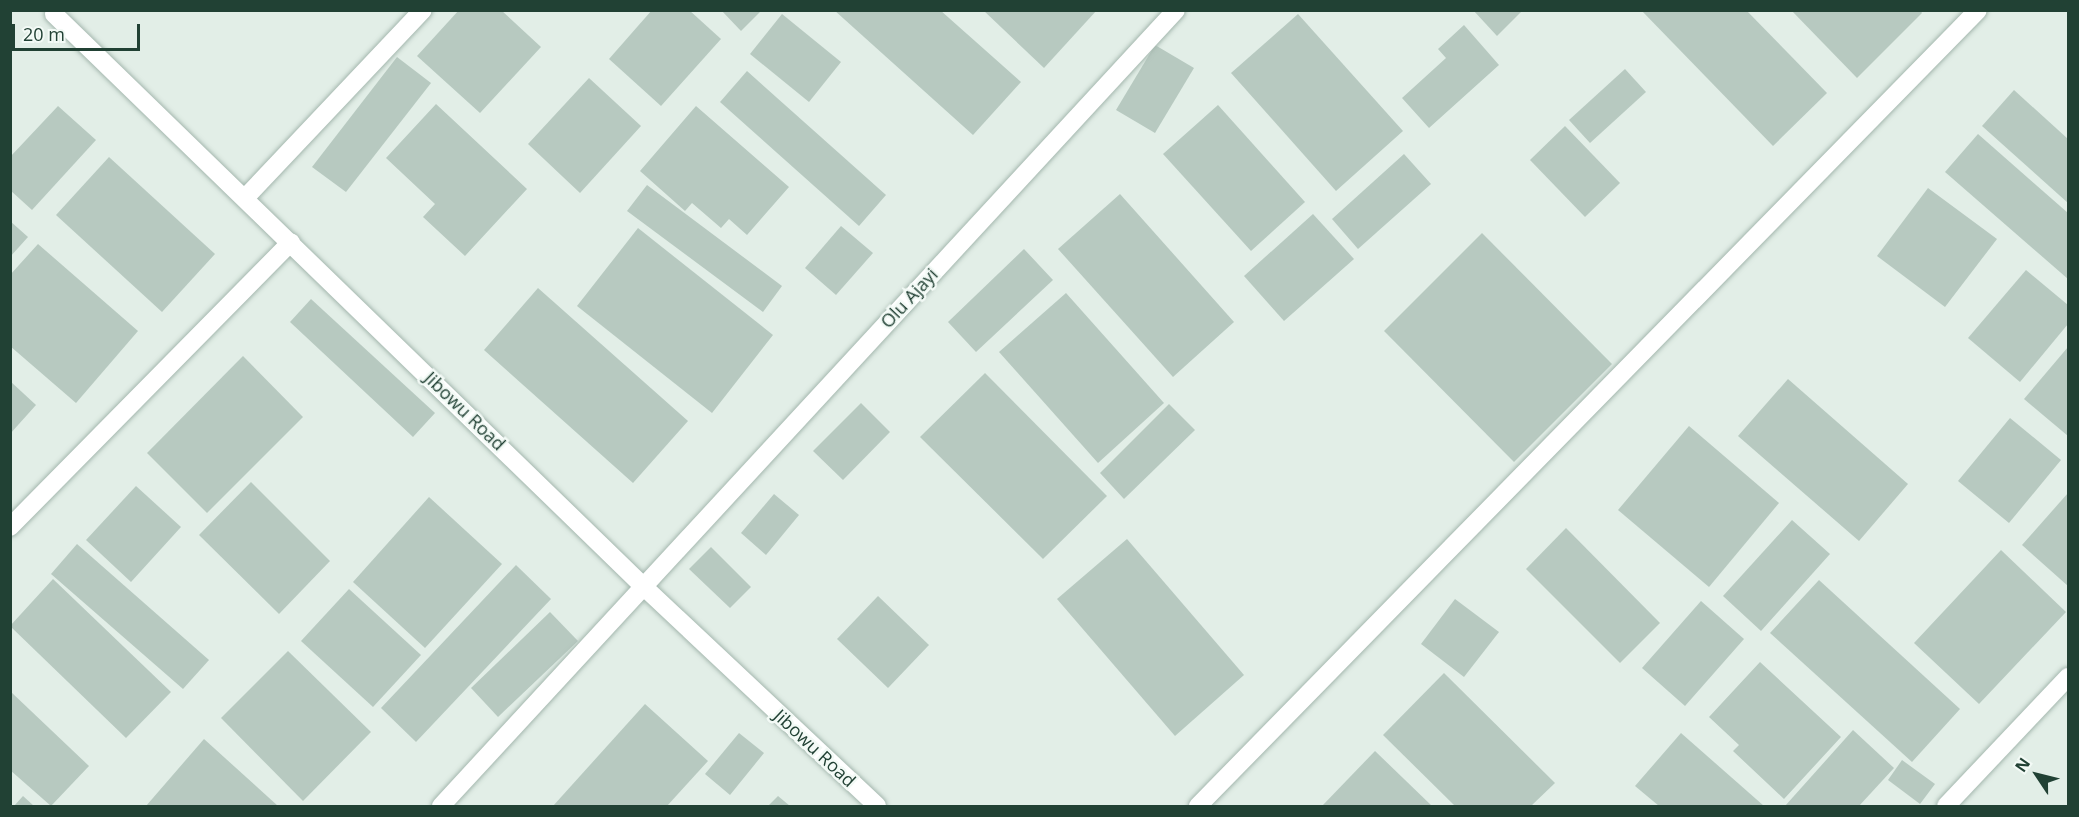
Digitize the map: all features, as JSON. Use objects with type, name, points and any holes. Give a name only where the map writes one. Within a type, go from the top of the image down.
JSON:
[{"type":"street","points":[[246,197],[423,10]]},
{"type":"street","name":"Olu Ajayi","points":[[441,807],[1176,10]]},
{"type":"street","points":[[1198,807],[1978,10]]},
{"type":"street","name":"Jibowu Road","points":[[54,14],[246,197],[643,586],[877,807]]},
{"type":"street","points":[[10,527],[291,242]]},
{"type":"street","points":[[1946,807],[2068,677]]},
{"type":"building","points":[[459,10],[501,10],[541,47],[480,113],[417,56]]},
{"type":"building","points":[[652,10],[689,10],[721,39],[661,106],[609,59]]},
{"type":"building","points":[[721,10],[762,10],[741,31]]},
{"type":"building","points":[[834,10],[940,10],[1021,82],[973,135]]},
{"type":"building","points":[[983,10],[1097,10],[1044,68]]},
{"type":"building","points":[[1473,10],[1523,10],[1497,36]]},
{"type":"building","points":[[1641,10],[1746,10],[1827,93],[1773,146]]},
{"type":"building","points":[[1791,10],[1920,10],[1922,13],[1857,78]]},
{"type":"building","points":[[782,14],[841,62],[809,102],[750,54]]},
{"type":"building","points":[[1298,14],[1403,131],[1336,191],[1231,73]]},
{"type":"building","points":[[1464,25],[1499,65],[1429,128],[1402,98],[1446,58],[1438,49]]},
{"type":"building","points":[[1155,45],[1194,68],[1155,133],[1116,110]]},
{"type":"building","points":[[397,57],[431,83],[346,192],[312,167]]},
{"type":"building","points":[[1625,69],[1646,92],[1590,143],[1569,120]]},
{"type":"building","points":[[747,71],[886,195],[859,226],[720,102]]},
{"type":"building","points":[[589,78],[641,126],[580,193],[528,144]]},
{"type":"building","points":[[2014,90],[2068,139],[2068,203],[1982,126]]},
{"type":"building","points":[[436,104],[527,189],[465,256],[423,217],[435,204],[386,158]]},
{"type":"building","points":[[1218,105],[1305,202],[1251,251],[1163,154]]},
{"type":"building","points":[[58,106],[96,140],[32,210],[10,190],[10,157]]},
{"type":"building","points":[[696,106],[789,187],[747,235],[729,219],[721,228],[692,203],[685,211],[640,171]]},
{"type":"building","points":[[1565,126],[1620,183],[1585,217],[1530,160]]},
{"type":"building","points":[[1978,134],[2068,213],[2068,279],[1945,172]]},
{"type":"building","points":[[1404,154],[1431,184],[1358,249],[1332,219]]},
{"type":"building","points":[[109,157],[215,254],[162,312],[56,215]]},
{"type":"building","points":[[647,185],[782,286],[763,312],[627,211]]},
{"type":"building","points":[[1928,188],[1997,239],[1945,307],[1877,256]]},
{"type":"building","points":[[1120,194],[1234,322],[1173,377],[1058,249]]},
{"type":"building","points":[[1313,214],[1354,259],[1284,321],[1244,276]]},
{"type":"building","points":[[10,221],[28,237],[10,257]]},
{"type":"building","points":[[841,226],[873,253],[836,295],[805,268]]},
{"type":"building","points":[[638,228],[773,335],[712,413],[577,306]]},
{"type":"building","points":[[1482,233],[1612,364],[1514,462],[1384,331]]},
{"type":"building","points":[[38,244],[138,331],[76,403],[10,346],[10,275]]},
{"type":"building","points":[[1024,249],[1053,280],[976,352],[948,322]]},
{"type":"building","points":[[2026,270],[2068,305],[2068,324],[2020,382],[1968,338]]},
{"type":"building","points":[[538,288],[688,421],[633,483],[484,350]]},
{"type":"building","points":[[1066,293],[1164,403],[1098,463],[999,352]]},
{"type":"building","points":[[311,299],[435,413],[413,437],[290,322]]},
{"type":"building","points":[[2068,347],[2068,436],[2024,399]]},
{"type":"building","points":[[243,356],[303,417],[207,513],[147,453]]},
{"type":"building","points":[[985,373],[1107,496],[1043,559],[920,437]]},
{"type":"building","points":[[1788,379],[1908,484],[1859,541],[1738,436]]},
{"type":"building","points":[[10,381],[36,405],[10,434]]},
{"type":"building","points":[[861,403],[890,432],[843,480],[813,451]]},
{"type":"building","points":[[1169,404],[1195,430],[1124,499],[1100,473]]},
{"type":"building","points":[[2010,418],[2061,460],[2009,523],[1958,481]]},
{"type":"building","points":[[1689,426],[1779,503],[1709,587],[1618,510]]},
{"type":"building","points":[[251,482],[330,561],[279,614],[199,535]]},
{"type":"building","points":[[136,486],[181,527],[131,582],[86,540]]},
{"type":"building","points":[[2068,493],[2068,586],[2022,545]]},
{"type":"building","points":[[774,494],[799,515],[766,555],[741,533]]},
{"type":"building","points":[[429,497],[502,564],[425,648],[353,582]]},
{"type":"building","points":[[1792,520],[1830,554],[1761,631],[1723,596]]},
{"type":"building","points":[[1566,528],[1660,623],[1620,663],[1526,569]]},
{"type":"building","points":[[1127,539],[1244,675],[1175,736],[1057,599]]},
{"type":"building","points":[[77,544],[209,660],[183,689],[51,574]]},
{"type":"building","points":[[711,547],[751,587],[730,608],[689,569]]},
{"type":"building","points":[[2001,550],[2066,612],[1979,704],[1914,643]]},
{"type":"building","points":[[516,565],[551,599],[416,742],[381,708]]},
{"type":"building","points":[[53,579],[171,692],[126,738],[10,626]]},
{"type":"building","points":[[1819,580],[1960,709],[1912,762],[1770,633]]},
{"type":"building","points":[[349,589],[421,655],[373,707],[301,641]]},
{"type":"building","points":[[878,596],[929,645],[888,688],[837,639]]},
{"type":"building","points":[[1455,599],[1499,632],[1464,677],[1421,644]]},
{"type":"building","points":[[1701,601],[1744,639],[1685,706],[1642,668]]},
{"type":"building","points":[[550,612],[578,641],[498,717],[471,688]]},
{"type":"building","points":[[288,651],[371,732],[303,801],[221,718]]},
{"type":"building","points":[[1760,662],[1841,737],[1784,799],[1733,751],[1739,745],[1709,717]]},
{"type":"building","points":[[1444,673],[1555,783],[1531,806],[1455,806],[1383,735]]},
{"type":"building","points":[[10,691],[89,766],[51,806],[10,770]]},
{"type":"building","points":[[645,704],[708,761],[667,806],[553,806]]},
{"type":"building","points":[[1853,730],[1894,768],[1859,806],[1785,806]]},
{"type":"building","points":[[739,733],[764,753],[730,795],[705,774]]},
{"type":"building","points":[[1681,733],[1764,806],[1659,806],[1635,786]]},
{"type":"building","points":[[204,739],[278,806],[146,806]]},
{"type":"building","points":[[1375,751],[1432,806],[1322,806]]},
{"type":"building","points":[[1902,760],[1935,784],[1920,804],[1888,780]]},
{"type":"building","points":[[23,796],[34,806],[14,806]]},
{"type":"building","points":[[778,796],[790,806],[768,806]]}]
